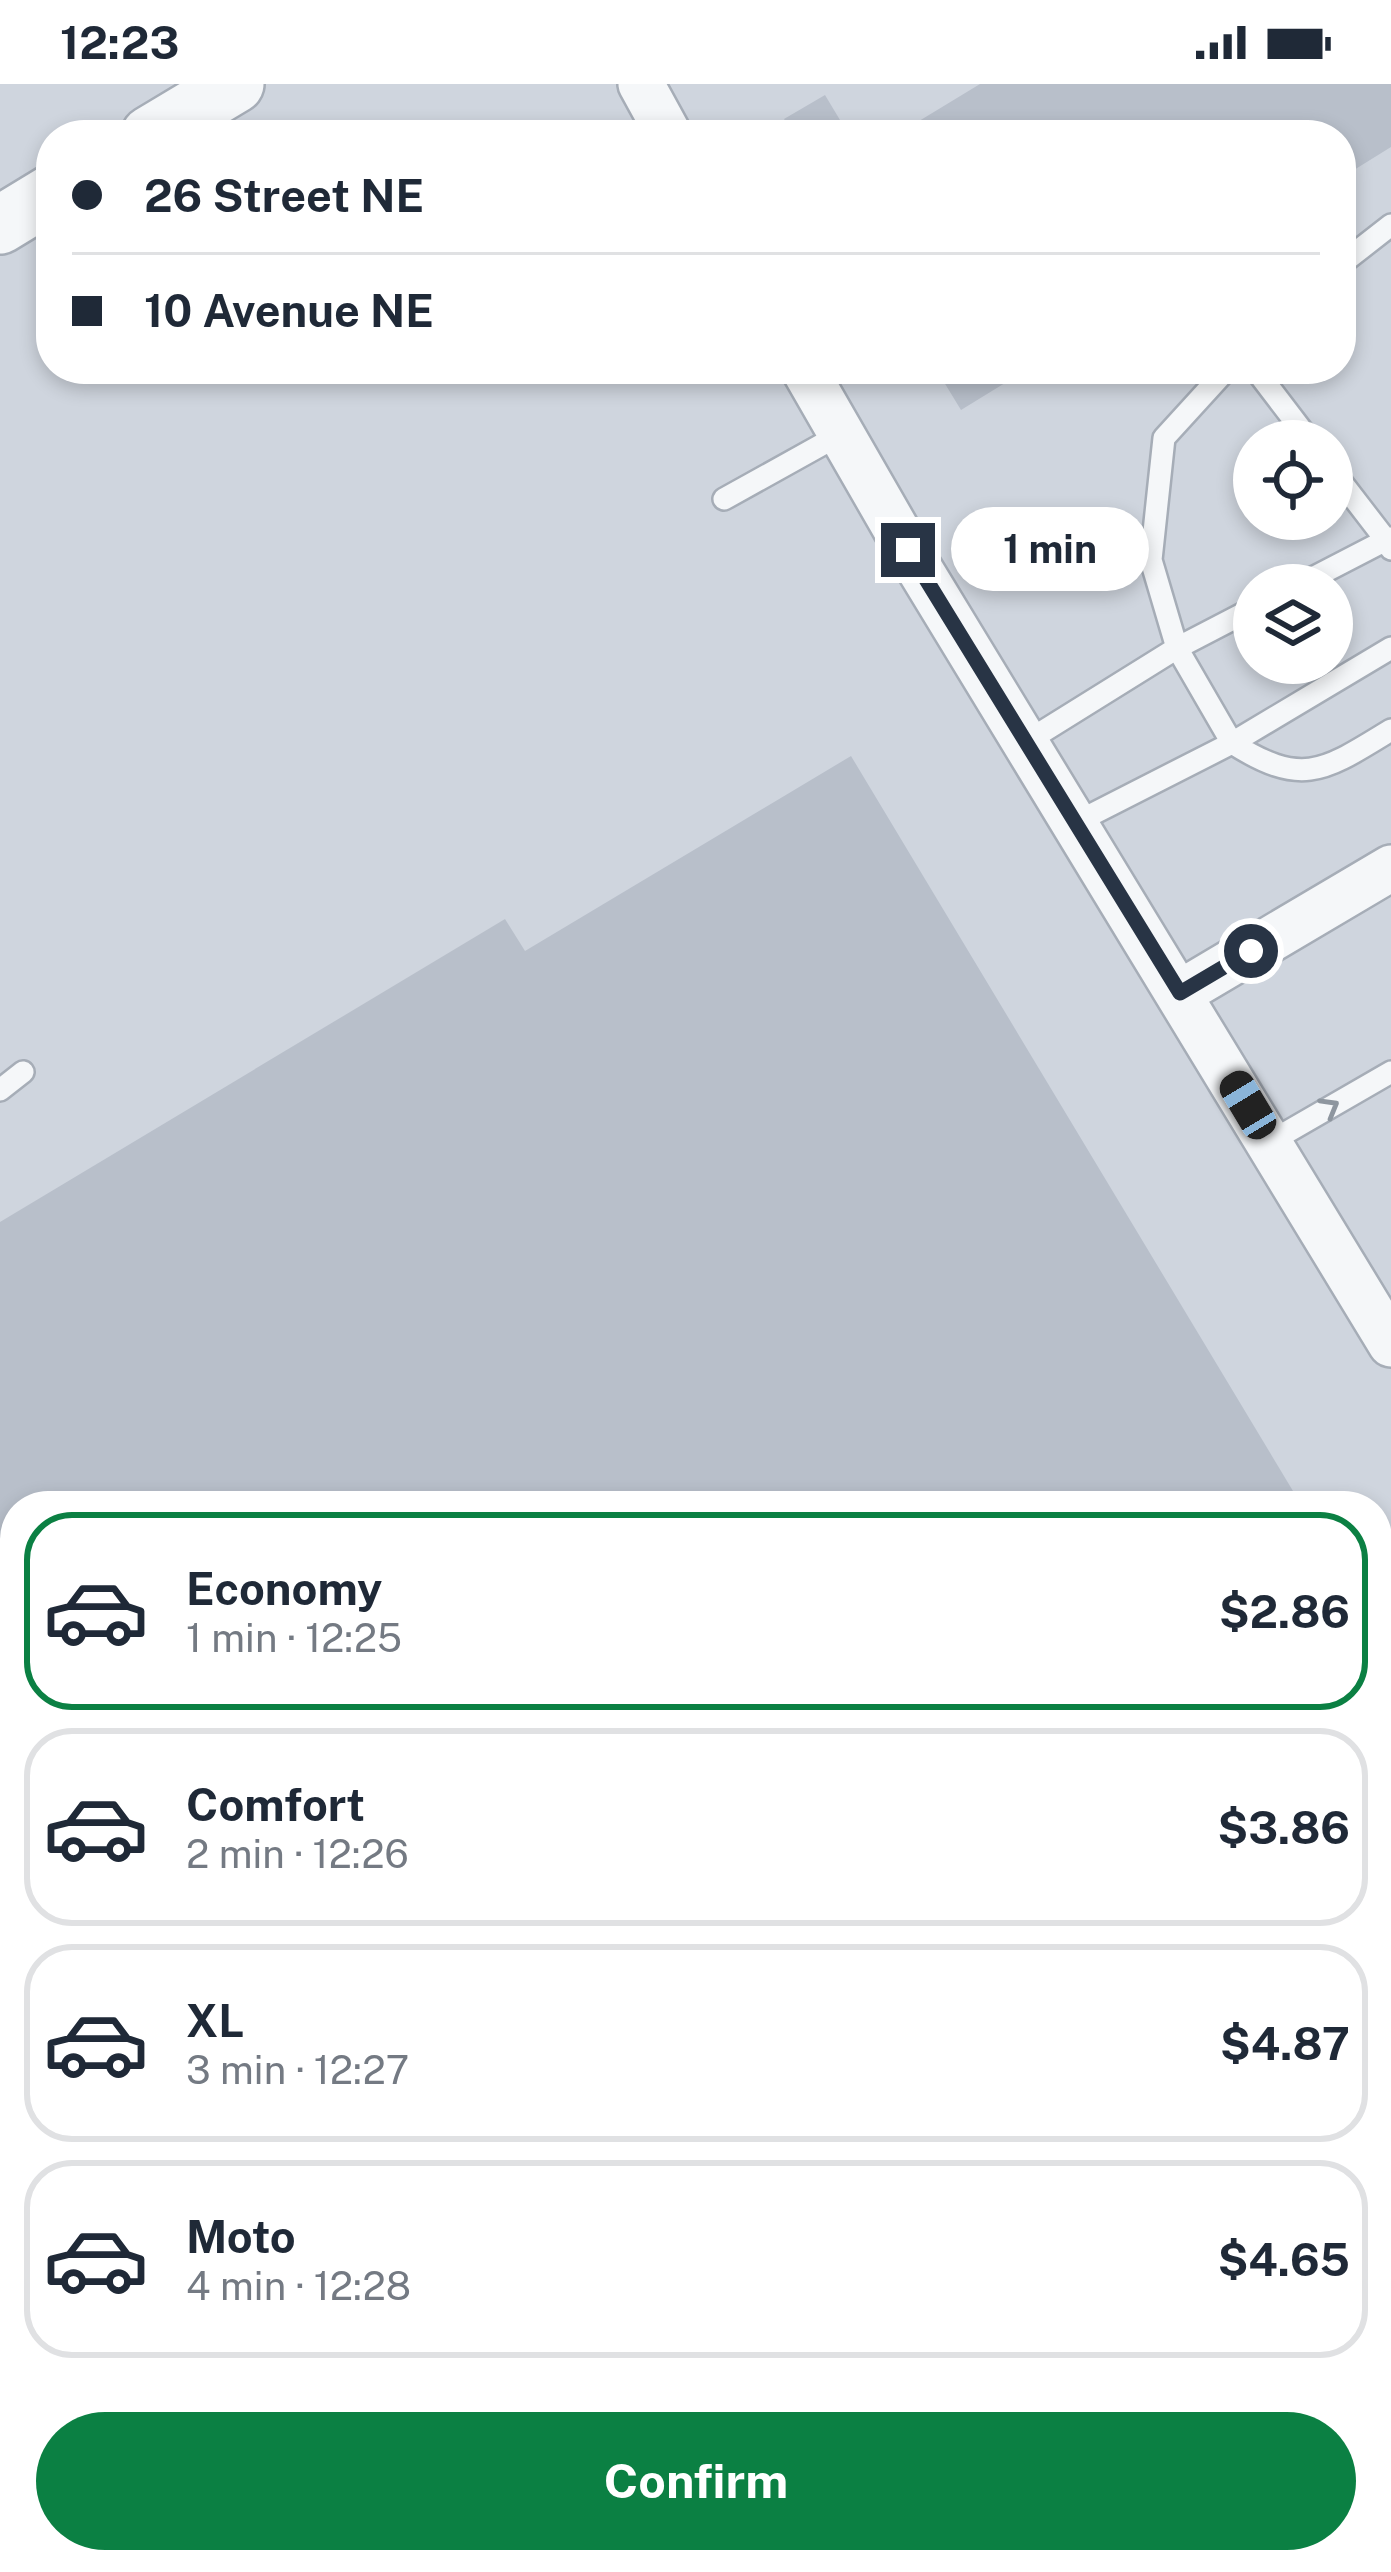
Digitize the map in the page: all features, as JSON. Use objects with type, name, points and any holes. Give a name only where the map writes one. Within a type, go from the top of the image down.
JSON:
[{"type":"street","points":[[175,120],[235,84]]},
{"type":"street","points":[[640,84],[660,120]]},
{"type":"street","points":[[0,225],[36,203]]},
{"type":"street","points":[[813,384],[1391,1344]]},
{"type":"street","points":[[1180,993],[1391,868]]},
{"type":"lane","points":[[1356,252],[1391,225]]},
{"type":"lane","points":[[1213,384],[1164,438],[1151,560],[1177,648],[1232,743],[1269,766],[1300,772],[1338,763],[1391,730]]},
{"type":"lane","points":[[1266,384],[1294,420]]},
{"type":"lane","points":[[724,499],[841,434]]},
{"type":"lane","points":[[1343,564],[1389,542],[1353,497]]},
{"type":"lane","points":[[1026,742],[1177,648],[1233,619]]},
{"type":"lane","points":[[1076,823],[1232,743],[1391,648]]},
{"type":"lane","points":[[0,1090],[23,1072]]},
{"type":"lane","points":[[1270,1142],[1391,1072]]},
{"type":"shaded area","points":[[0,84],[1391,84],[1391,1491],[0,1491]]},
{"type":"building","points":[[980,84],[1391,84],[1391,147],[1356,169],[1356,120],[921,120]]},
{"type":"building","points":[[825,95],[840,120],[785,120]]},
{"type":"building","points":[[945,384],[1003,384],[961,410]]},
{"type":"building","points":[[851,756],[1293,1491],[0,1491],[0,1222],[505,919],[525,951]]},
{"type":"route","points":[[908,550],[1180,993],[1251,951]]}]
